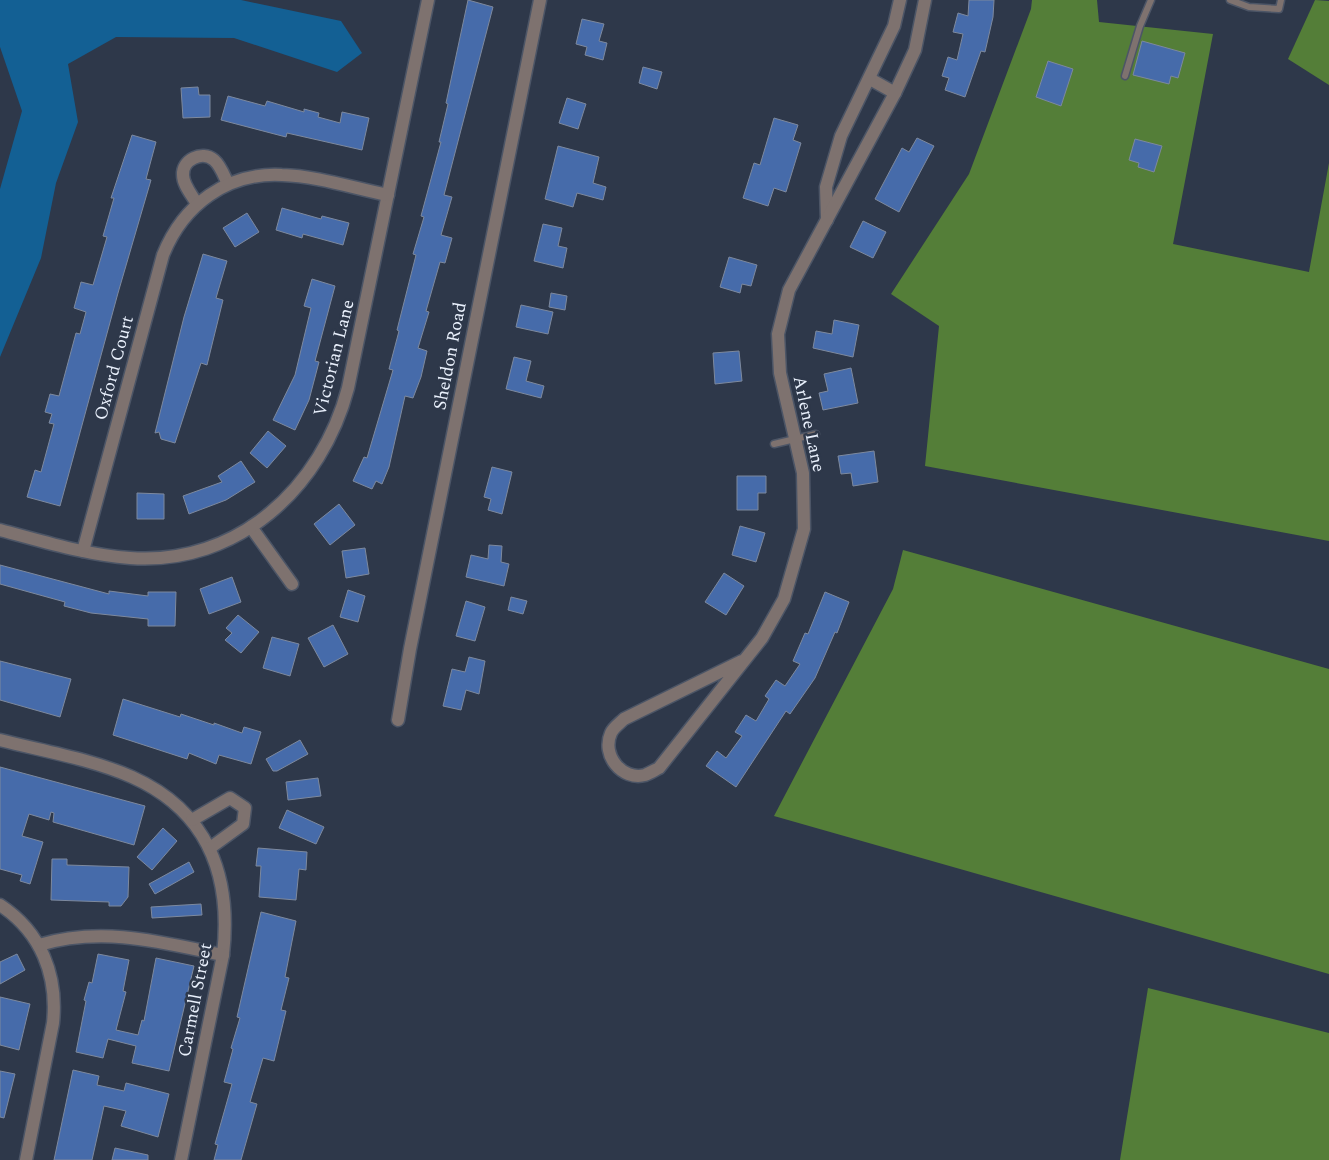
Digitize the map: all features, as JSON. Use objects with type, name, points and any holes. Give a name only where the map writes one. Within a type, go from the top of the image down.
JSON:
[{"type":"street","name":"Victorian Lane","points":[[0,530],[83,551],[131,558],[172,556],[212,546],[251,527],[279,506],[300,485],[318,459],[337,425],[348,388],[428,0]]},
{"type":"street","name":"Sheldon Road","points":[[398,720],[415,620],[540,0]]},
{"type":"street","points":[[827,220],[826,187],[841,136],[894,26],[900,0]]},
{"type":"street","name":"Arlene Lane","points":[[742,661],[624,719],[611,732],[608,747],[613,764],[626,773],[644,775],[659,768],[762,638],[784,599],[804,529],[803,473],[780,373],[778,334],[789,290],[895,93],[915,50],[925,0]]},
{"type":"street","points":[[870,79],[895,93]]},
{"type":"street","points":[[197,204],[183,175],[184,168],[195,157],[204,156],[212,159],[219,165],[228,184]]},
{"type":"street","name":"Oxford Court","points":[[83,551],[163,255],[177,227],[197,204],[228,184],[257,176],[284,175],[388,195]]},
{"type":"street","points":[[251,527],[292,584]]},
{"type":"street","name":"Carmell Street","points":[[0,740],[112,770],[132,778],[151,788],[192,820],[210,848],[218,867],[225,902],[226,929],[223,955],[182,1160]]},
{"type":"street","points":[[192,820],[230,798],[245,808],[243,824],[210,848]]},
{"type":"street","points":[[0,905],[26,926],[39,945],[48,966],[55,1006],[26,1160]]},
{"type":"street","points":[[39,945],[70,937],[111,935],[140,938],[223,955]]},
{"type":"lane","points":[[1125,76],[1140,26],[1151,0]]},
{"type":"lane","points":[[1230,0],[1250,7],[1279,9],[1281,0]]},
{"type":"lane","points":[[774,444],[816,434]]},
{"type":"green space","points":[[1032,0],[1097,0],[1099,22],[1213,34],[1173,244],[1309,272],[1329,163],[1329,541],[925,466],[939,326],[891,294],[969,174],[1031,9]]},
{"type":"green space","points":[[1315,0],[1329,1],[1329,85],[1288,59]]},
{"type":"green space","points":[[903,550],[1329,669],[1329,974],[774,816],[893,589]]},
{"type":"green space","points":[[1148,988],[1329,1033],[1329,1160],[1120,1160]]},
{"type":"water","points":[[0,0],[241,0],[341,21],[362,53],[337,72],[234,38],[116,37],[68,64],[78,122],[56,183],[41,258],[0,357],[0,189],[22,111],[0,47]]},
{"type":"building","points":[[468,0],[493,7],[444,195],[452,197],[441,235],[452,238],[445,263],[440,262],[426,311],[429,312],[418,348],[427,351],[421,377],[413,398],[405,396],[389,467],[382,484],[376,481],[372,489],[353,481],[364,457],[367,458],[393,370],[389,369],[416,255],[413,254],[424,217],[421,216],[441,142],[439,142],[448,104],[446,103]]},
{"type":"building","points":[[969,0],[994,0],[993,17],[985,52],[981,51],[965,97],[945,90],[949,78],[942,76],[948,57],[957,60],[963,34],[953,32],[958,13],[968,16]]},
{"type":"building","points":[[582,19],[604,24],[599,41],[607,43],[603,60],[585,55],[587,47],[576,44]]},
{"type":"building","points":[[1142,41],[1185,53],[1178,78],[1171,76],[1169,84],[1133,75]]},
{"type":"building","points":[[1048,61],[1073,69],[1061,106],[1036,97]]},
{"type":"building","points":[[643,67],[662,72],[657,89],[639,83]]},
{"type":"building","points":[[198,87],[199,95],[210,95],[210,117],[183,118],[181,88]]},
{"type":"building","points":[[228,96],[265,106],[267,101],[304,112],[304,109],[319,113],[318,117],[340,123],[342,112],[369,118],[362,150],[287,133],[286,137],[221,120]]},
{"type":"building","points":[[567,98],[586,104],[578,129],[559,123]]},
{"type":"building","points":[[774,118],[798,125],[793,140],[801,143],[786,192],[774,188],[768,206],[743,198],[754,163],[760,165]]},
{"type":"building","points":[[132,135],[156,142],[146,179],[151,180],[60,506],[27,497],[35,470],[41,472],[54,424],[49,423],[52,414],[45,412],[50,394],[59,396],[76,333],[80,334],[86,312],[74,308],[81,282],[93,285],[107,237],[103,236],[114,198],[111,198]]},
{"type":"building","points":[[917,138],[934,146],[899,212],[875,199],[902,148],[909,152]]},
{"type":"building","points":[[1135,139],[1162,146],[1154,172],[1138,167],[1139,163],[1129,160]]},
{"type":"building","points":[[558,146],[599,157],[593,183],[606,187],[603,200],[577,193],[573,207],[545,199]]},
{"type":"building","points":[[282,208],[321,219],[322,216],[349,223],[343,245],[303,234],[302,238],[276,230]]},
{"type":"building","points":[[247,213],[259,232],[235,247],[223,228]]},
{"type":"building","points":[[863,221],[886,232],[873,258],[850,247]]},
{"type":"building","points":[[543,224],[562,228],[558,246],[567,248],[563,268],[534,261]]},
{"type":"building","points":[[203,254],[227,261],[216,298],[223,300],[207,365],[201,363],[175,443],[161,439],[159,432],[155,433],[184,317]]},
{"type":"building","points":[[729,257],[757,265],[751,286],[742,284],[740,293],[720,287]]},
{"type":"building","points":[[312,279],[335,286],[315,361],[319,362],[309,400],[295,430],[273,420],[295,375],[311,308],[304,306]]},
{"type":"building","points":[[551,293],[567,296],[565,310],[549,307]]},
{"type":"building","points":[[521,305],[553,312],[548,334],[516,327]]},
{"type":"building","points":[[834,320],[859,325],[853,357],[813,348],[816,331],[832,334]]},
{"type":"building","points":[[739,351],[742,381],[715,384],[713,353]]},
{"type":"building","points":[[514,357],[531,361],[526,381],[544,386],[541,398],[506,389]]},
{"type":"building","points":[[851,368],[858,403],[823,410],[819,393],[828,391],[824,374]]},
{"type":"building","points":[[268,431],[286,446],[267,468],[250,453]]},
{"type":"building","points":[[874,451],[878,482],[853,486],[851,473],[841,474],[838,456]]},
{"type":"building","points":[[241,461],[255,482],[226,500],[189,514],[183,496],[222,482],[218,476]]},
{"type":"building","points":[[492,467],[512,472],[502,514],[488,510],[491,499],[484,497]]},
{"type":"building","points":[[737,476],[766,476],[766,493],[758,493],[758,510],[737,510]]},
{"type":"building","points":[[137,493],[164,494],[164,519],[137,519]]},
{"type":"building","points":[[339,504],[355,525],[330,545],[314,524]]},
{"type":"building","points":[[740,526],[765,533],[756,562],[732,555]]},
{"type":"building","points":[[489,545],[502,546],[501,562],[509,564],[504,586],[466,577],[471,555],[488,559]]},
{"type":"building","points":[[365,548],[369,574],[346,578],[342,551]]},
{"type":"building","points":[[0,565],[109,594],[109,591],[148,596],[148,592],[176,592],[175,626],[148,626],[148,619],[91,613],[64,606],[65,602],[0,584]]},
{"type":"building","points":[[724,573],[744,586],[726,615],[705,602]]},
{"type":"building","points":[[232,577],[241,602],[209,614],[200,589]]},
{"type":"building","points":[[348,590],[365,596],[358,622],[340,617]]},
{"type":"building","points":[[825,592],[849,602],[837,633],[835,632],[815,678],[790,714],[786,711],[736,787],[706,766],[717,751],[726,758],[742,736],[735,732],[746,715],[756,721],[769,699],[765,696],[776,680],[785,686],[800,664],[793,661],[805,633],[808,634]]},
{"type":"building","points":[[511,597],[527,601],[523,614],[508,610]]},
{"type":"building","points":[[466,601],[485,607],[475,641],[456,636]]},
{"type":"building","points":[[238,615],[259,632],[241,653],[225,640],[232,633],[226,628]]},
{"type":"building","points":[[333,625],[348,654],[324,667],[308,638]]},
{"type":"building","points":[[272,637],[299,644],[290,676],[263,668]]},
{"type":"building","points":[[469,657],[485,661],[479,694],[466,690],[461,710],[443,706],[452,669],[465,672]]},
{"type":"building","points":[[0,661],[71,679],[60,717],[0,700]]},
{"type":"building","points":[[123,699],[180,717],[181,714],[214,725],[214,723],[242,733],[244,727],[261,732],[251,764],[219,755],[216,764],[189,753],[187,759],[113,735]]},
{"type":"building","points":[[300,740],[308,754],[277,771],[273,771],[266,759]]},
{"type":"building","points":[[0,767],[145,806],[134,845],[53,822],[54,813],[51,812],[49,820],[29,814],[22,836],[43,842],[30,884],[20,881],[22,875],[0,869]]},
{"type":"building","points":[[318,778],[321,796],[288,800],[286,782]]},
{"type":"building","points":[[287,810],[324,827],[316,844],[279,828]]},
{"type":"building","points":[[163,828],[177,841],[152,870],[137,857]]},
{"type":"building","points":[[258,848],[307,852],[306,870],[299,869],[296,900],[259,897],[261,866],[256,866]]},
{"type":"building","points":[[52,859],[67,859],[67,865],[129,867],[128,897],[121,906],[109,906],[109,902],[51,900]]},
{"type":"building","points":[[189,862],[194,872],[155,894],[149,884]]},
{"type":"building","points":[[201,904],[202,915],[152,918],[151,907]]},
{"type":"building","points":[[261,912],[296,921],[285,977],[289,978],[281,1010],[286,1011],[274,1061],[263,1058],[250,1102],[257,1104],[241,1160],[214,1160],[218,1145],[215,1144],[232,1084],[224,1082],[240,1018],[237,1017]]},
{"type":"building","points":[[17,954],[25,970],[0,984],[0,962]]},
{"type":"building","points":[[98,954],[129,960],[123,991],[126,992],[116,1030],[138,1035],[142,1020],[144,1021],[156,958],[194,966],[169,1071],[132,1063],[136,1046],[108,1039],[103,1058],[76,1052],[86,1001],[84,1000],[89,982],[92,983]]},
{"type":"building","points":[[0,997],[30,1004],[19,1050],[0,1045]]},
{"type":"building","points":[[73,1070],[99,1076],[97,1085],[124,1091],[126,1083],[169,1094],[158,1137],[121,1126],[126,1111],[104,1106],[92,1160],[54,1160]]},
{"type":"building","points":[[0,1071],[15,1074],[4,1118],[0,1117]]},
{"type":"building","points":[[115,1148],[148,1155],[148,1160],[112,1160]]}]
